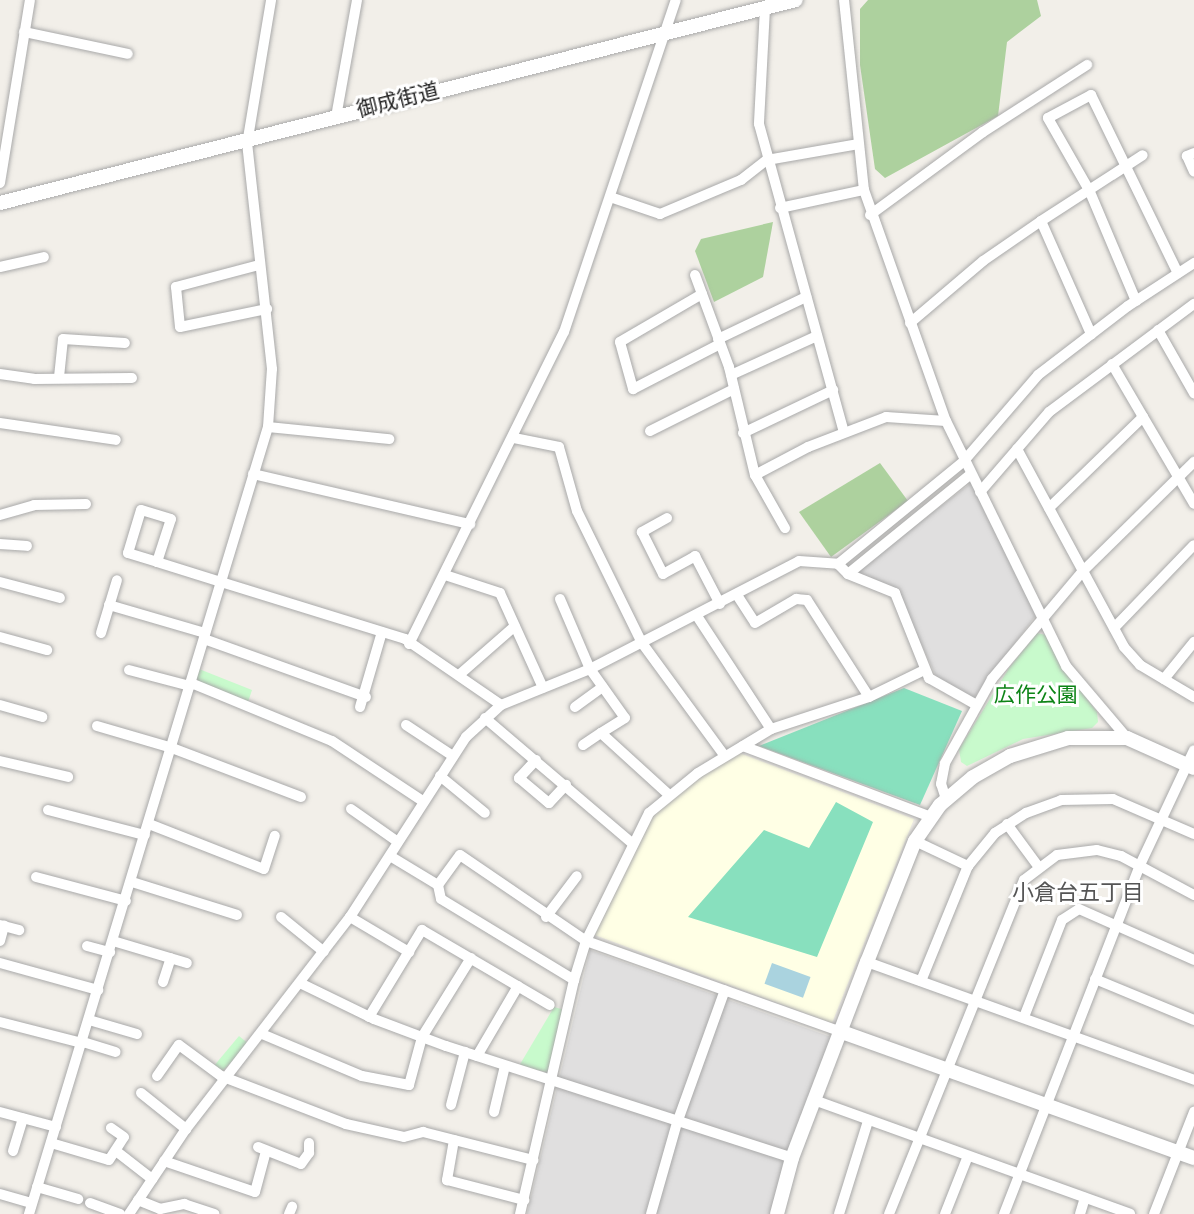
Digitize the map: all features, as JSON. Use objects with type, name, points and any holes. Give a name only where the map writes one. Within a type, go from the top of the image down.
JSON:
[{"type":"street","points":[[0,183],[30,0]]},
{"type":"street","points":[[0,1194],[31,1208],[132,882],[268,427],[272,369],[247,144],[271,0]]},
{"type":"street","points":[[336,117],[357,0]]},
{"type":"street","points":[[409,644],[514,438],[564,332],[676,0]]},
{"type":"street","name":"御成街道","points":[[0,203],[247,144],[336,117],[796,0]]},
{"type":"street","points":[[844,0],[864,190],[870,215],[946,421],[963,462],[1044,614],[1066,666],[1127,738]]},
{"type":"street","points":[[765,8],[759,124],[780,208],[844,432]]},
{"type":"street","points":[[24,32],[128,54]]},
{"type":"street","points":[[870,215],[983,132],[1087,65]]},
{"type":"street","points":[[1136,301],[1089,190],[1048,118],[1091,95],[1178,273]]},
{"type":"street","points":[[610,197],[660,214],[741,180],[767,160],[859,144]]},
{"type":"street","points":[[1194,153],[1187,156],[1194,172]]},
{"type":"street","points":[[910,322],[982,261],[1143,155]]},
{"type":"street","points":[[780,208],[864,190]]},
{"type":"street","points":[[1041,221],[1091,334]]},
{"type":"street","points":[[0,267],[44,257]]},
{"type":"street","points":[[838,564],[963,462],[1017,395],[1091,334],[1194,263]]},
{"type":"street","points":[[260,265],[176,287],[180,327],[267,309]]},
{"type":"street","points":[[694,275],[731,375],[743,433],[755,475],[785,528]]},
{"type":"street","points":[[702,294],[620,342],[633,388],[806,297]]},
{"type":"street","points":[[980,492],[1049,412],[1194,304]]},
{"type":"street","points":[[1158,330],[1194,393]]},
{"type":"street","points":[[731,375],[817,336]]},
{"type":"street","points":[[59,377],[63,339],[125,342]]},
{"type":"street","points":[[1112,364],[1194,504]]},
{"type":"street","points":[[0,374],[132,378]]},
{"type":"street","points":[[650,431],[734,389]]},
{"type":"street","points":[[743,433],[833,390]]},
{"type":"street","points":[[755,475],[844,432],[886,417],[946,421]]},
{"type":"street","points":[[1049,508],[1143,417]]},
{"type":"street","points":[[0,423],[116,440]]},
{"type":"street","points":[[268,427],[389,439]]},
{"type":"street","points":[[514,438],[559,447],[578,511],[642,643],[724,755]]},
{"type":"street","points":[[1017,448],[1114,628],[1140,665],[1194,697]]},
{"type":"street","points":[[946,799],[941,784],[945,763],[975,705],[1044,614],[1083,571],[1194,462]]},
{"type":"street","points":[[254,474],[470,524]]},
{"type":"street","points":[[848,574],[970,475]]},
{"type":"street","points":[[0,515],[34,505],[86,504]]},
{"type":"street","points":[[157,562],[171,519],[141,510],[128,553],[382,632],[409,644],[501,705]]},
{"type":"street","points":[[667,518],[642,532],[663,574],[695,556],[720,604]]},
{"type":"street","points":[[0,544],[27,546]]},
{"type":"street","points":[[1114,628],[1194,545]]},
{"type":"street","points":[[129,1214],[186,1129],[303,984],[350,917],[453,756],[485,718],[501,705],[590,669],[737,596],[799,561],[838,564],[848,574],[895,593],[929,678],[975,705]]},
{"type":"street","points":[[445,575],[500,593],[543,688]]},
{"type":"street","points":[[101,633],[117,580]]},
{"type":"street","points":[[0,582],[60,598]]},
{"type":"street","points":[[737,596],[755,623],[796,599],[807,600],[869,697]]},
{"type":"street","points":[[560,599],[590,669],[625,718],[583,745]]},
{"type":"street","points":[[110,605],[204,636],[363,702],[374,648],[382,632]]},
{"type":"street","points":[[698,616],[771,729]]},
{"type":"street","points":[[459,675],[515,626]]},
{"type":"street","points":[[0,637],[46,650]]},
{"type":"street","points":[[1164,679],[1194,642]]},
{"type":"street","points":[[129,670],[190,685],[332,741],[424,802]]},
{"type":"street","points":[[520,1214],[574,980],[586,941],[649,813],[668,794],[724,755],[771,729],[869,697],[924,670]]},
{"type":"street","points":[[575,707],[603,687]]},
{"type":"street","points":[[0,705],[42,717]]},
{"type":"street","points":[[485,718],[633,844]]},
{"type":"street","points":[[405,725],[453,756]]},
{"type":"street","points":[[97,726],[172,748],[300,797]]},
{"type":"street","points":[[601,734],[668,794]]},
{"type":"street","points":[[777,1214],[792,1158],[839,1031],[915,841],[946,799],[982,771],[1029,748],[1088,736],[1127,738],[1190,766]]},
{"type":"street","points":[[743,746],[931,817]]},
{"type":"street","points":[[1004,1214],[1017,1174],[1139,867],[1160,816],[1190,766],[1194,750]]},
{"type":"street","points":[[536,760],[519,778],[549,803],[566,785]]},
{"type":"street","points":[[0,761],[68,777]]},
{"type":"street","points":[[440,776],[484,813]]},
{"type":"street","points":[[921,981],[968,866],[981,847],[1007,824],[1048,804],[1088,797],[1113,799],[1160,816],[1194,834]]},
{"type":"street","points":[[351,809],[398,842]]},
{"type":"street","points":[[48,810],[147,830],[264,869],[275,836]]},
{"type":"street","points":[[1007,824],[1038,866]]},
{"type":"street","points":[[915,841],[968,866]]},
{"type":"street","points":[[889,1214],[1016,892],[1038,866],[1057,855],[1097,850],[1139,867],[1194,895]]},
{"type":"street","points":[[438,885],[460,855],[546,917],[586,941],[1194,1158]]},
{"type":"street","points":[[390,856],[438,885],[441,899],[574,980]]},
{"type":"street","points":[[546,917],[577,876]]},
{"type":"street","points":[[36,877],[126,901]]},
{"type":"street","points":[[132,882],[237,915]]},
{"type":"street","points":[[1024,1017],[1069,912],[1089,910],[1194,960]]},
{"type":"street","points":[[281,917],[324,952]]},
{"type":"street","points":[[350,917],[409,952]]},
{"type":"street","points":[[0,940],[2,926],[19,930]]},
{"type":"street","points":[[369,1017],[422,930],[550,1005]]},
{"type":"street","points":[[113,941],[187,963]]},
{"type":"street","points":[[87,946],[110,952]]},
{"type":"street","points":[[163,982],[171,958]]},
{"type":"street","points":[[262,1034],[362,1076],[409,1085],[422,1037],[471,958]]},
{"type":"street","points":[[867,962],[1072,1034],[1194,1080]]},
{"type":"street","points":[[0,963],[98,990]]},
{"type":"street","points":[[1095,980],[1194,1020]]},
{"type":"street","points":[[303,984],[369,1017],[422,1037],[677,1123],[792,1158]]},
{"type":"street","points":[[477,1056],[518,986]]},
{"type":"street","points":[[651,1214],[677,1123],[725,990]]},
{"type":"street","points":[[89,1020],[137,1034]]},
{"type":"street","points":[[0,1022],[115,1052]]},
{"type":"street","points":[[157,1076],[179,1045],[227,1078],[346,1124],[404,1137],[423,1132],[533,1160]]},
{"type":"street","points":[[451,1105],[465,1052]]},
{"type":"street","points":[[494,1112],[505,1066]]},
{"type":"street","points":[[141,1093],[186,1129]]},
{"type":"street","points":[[814,1100],[1130,1214]]},
{"type":"street","points":[[0,1112],[56,1126]]},
{"type":"street","points":[[1154,1214],[1194,1112]]},
{"type":"street","points":[[13,1151],[23,1118]]},
{"type":"street","points":[[839,1214],[868,1121]]},
{"type":"street","points":[[51,1143],[110,1160],[124,1137],[111,1128]]},
{"type":"street","points":[[454,1140],[447,1180],[524,1200]]},
{"type":"street","points":[[164,1161],[255,1192],[262,1149],[301,1164],[309,1153],[309,1143]]},
{"type":"street","points":[[116,1151],[152,1179]]},
{"type":"street","points":[[945,1214],[968,1156]]},
{"type":"street","points":[[38,1187],[78,1199]]},
{"type":"street","points":[[1080,1214],[1085,1198]]},
{"type":"street","points":[[138,1200],[160,1209],[184,1204],[214,1214]]},
{"type":"street","points":[[90,1203],[120,1214]]},
{"type":"shaded area","points":[[971,483],[1036,615],[974,698],[937,678],[897,592],[855,572]]},
{"type":"shaded area","points":[[737,752],[914,819],[832,1023],[592,934],[649,819],[699,775]]},
{"type":"shaded area","points":[[590,950],[831,1037],[770,1214],[527,1214]]},
{"type":"green space","points":[[868,0],[1037,0],[1041,16],[1007,42],[998,116],[885,178],[875,169],[860,65],[860,9]]},
{"type":"green space","points":[[773,222],[763,277],[714,302],[695,251],[701,239]]},
{"type":"green space","points":[[880,463],[908,501],[831,557],[799,512]]},
{"type":"green space","name":"広作公園","points":[[1037,633],[1046,635],[1066,672],[1097,712],[1098,722],[1092,728],[1023,739],[967,766],[961,762],[959,749],[1009,668]]},
{"type":"green space","points":[[199,669],[252,690],[247,705],[195,681]]},
{"type":"green space","points":[[904,688],[962,711],[920,805],[759,746]]},
{"type":"green space","points":[[836,802],[873,822],[817,957],[688,917],[764,830],[809,848]]},
{"type":"green space","points":[[554,1007],[565,1010],[550,1073],[519,1066]]},
{"type":"green space","points":[[239,1036],[250,1045],[220,1073],[213,1067]]},
{"type":"water","points":[[772,963],[811,977],[803,998],[764,984]]},
{"type":"district","name":"小倉台五丁目","points":[[1078,894]]}]
